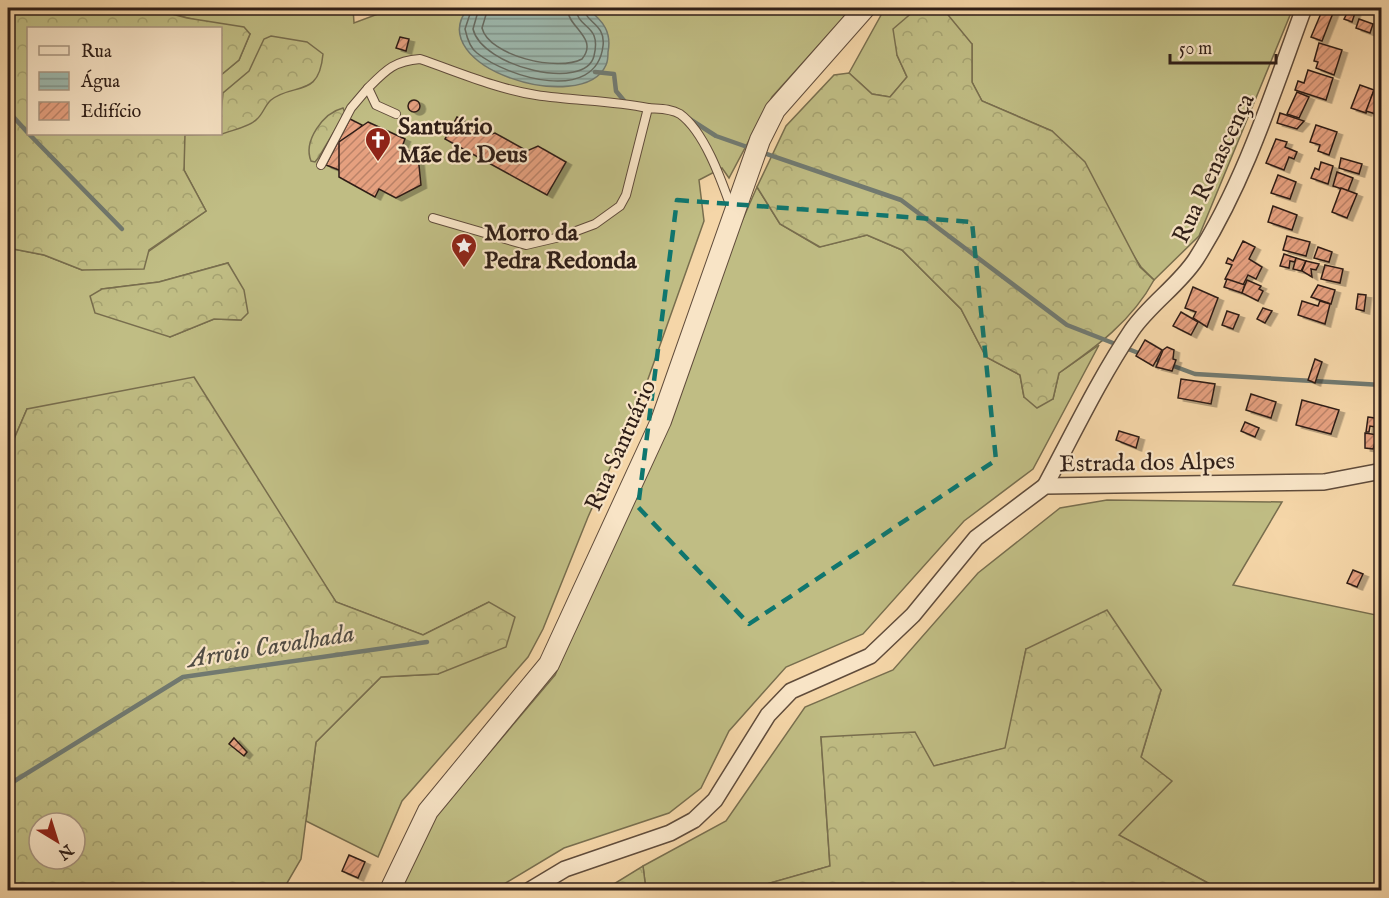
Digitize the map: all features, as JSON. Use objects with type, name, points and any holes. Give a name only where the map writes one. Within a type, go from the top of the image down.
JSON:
[{"type":"street","name":"Rua Santuário","points":[[390,891],[428,811],[549,664],[661,420],[760,140],[775,110],[865,8]]},
{"type":"street","name":"Rua Renascença","points":[[1045,486],[1081,418],[1133,329],[1195,260],[1237,180],[1267,109],[1304,8]]},
{"type":"street","name":"Estrada dos Alpes","points":[[530,891],[565,869],[670,833],[694,820],[715,800],[768,716],[791,691],[870,656],[913,615],[976,538],[1045,486],[1324,482],[1382,471]]},
{"type":"lane","points":[[321,165],[351,108],[368,88],[386,70],[402,60],[420,59],[533,95],[582,102],[617,101],[648,108],[671,110],[681,115],[698,134],[720,176],[733,214]]},
{"type":"lane","points":[[368,88],[376,105],[396,114]]},
{"type":"lane","points":[[433,218],[526,245],[560,237],[596,224],[620,206],[626,195],[648,108]]},
{"type":"highlighted area","points":[[677,200],[972,222],[996,460],[749,624],[638,507]]},
{"type":"green space","points":[[8,8],[149,8],[187,18],[244,27],[250,34],[239,60],[222,74],[222,27],[27,27],[27,135],[185,135],[184,170],[206,211],[149,250],[144,269],[82,270],[44,255],[8,248]]},
{"type":"green space","points":[[149,8],[353,8],[354,23],[394,8],[644,8],[663,12],[666,8],[852,8],[772,97],[729,178],[722,168],[699,180],[704,221],[642,396],[588,517],[543,629],[528,657],[402,801],[378,857],[306,821],[316,742],[381,677],[438,674],[489,602],[423,635],[336,602],[283,522],[27,409],[8,453],[8,248],[44,255],[82,270],[149,251],[206,211],[184,170],[184,135],[222,135],[222,74],[239,60],[250,34]],"holes":[[[228,263],[241,320],[214,319],[170,337],[102,289],[159,282]]]},
{"type":"green space","points":[[885,8],[1293,8],[1199,236],[1154,280],[1141,267],[1052,131],[982,101],[972,82],[972,44],[897,55],[907,77],[890,97],[872,94],[849,73]]},
{"type":"green space","points":[[944,10],[972,44],[972,82],[982,101],[1052,131],[1085,162],[1140,267],[1154,280],[1124,321],[1100,343],[1059,373],[1053,399],[1037,408],[1024,397],[1020,375],[986,357],[961,309],[902,250],[867,235],[820,247],[780,224],[757,187],[786,126],[834,75],[849,73],[872,94],[890,97],[907,77],[897,55],[893,29],[914,11]]},
{"type":"green space","points":[[271,36],[307,42],[323,54],[321,68],[311,84],[271,100],[254,122],[222,134],[223,93],[249,71],[264,39]]},
{"type":"green space","points":[[343,108],[345,113],[319,157],[315,162],[311,161],[309,153],[312,137],[328,116]]},
{"type":"green space","points":[[757,187],[780,224],[819,247],[867,235],[902,250],[961,309],[986,357],[1020,375],[1024,397],[1053,399],[1059,373],[1099,345],[1033,469],[964,521],[863,634],[786,667],[729,731],[701,788],[669,813],[564,848],[494,890],[398,890],[435,817],[555,675],[676,407],[734,239]]},
{"type":"green space","points":[[228,263],[244,290],[248,313],[241,320],[214,319],[170,337],[95,313],[90,296],[102,289],[159,282]]},
{"type":"green space","points":[[194,377],[336,602],[423,635],[489,602],[515,617],[506,647],[438,674],[381,677],[316,742],[301,859],[283,890],[8,890],[8,453],[27,409]]},
{"type":"green space","points":[[1107,500],[1282,502],[1233,585],[1381,616],[1381,885],[1221,890],[1118,835],[1161,690],[1026,649],[1006,748],[934,766],[821,737],[830,866],[763,885],[763,890],[646,890],[643,866],[726,821],[805,707],[893,670],[978,573],[1060,508]]},
{"type":"green space","points":[[1107,610],[1161,690],[1141,757],[1172,781],[1119,835],[1221,890],[763,890],[763,885],[830,866],[821,737],[915,732],[934,766],[1005,748],[1026,649]]},
{"type":"green space","points":[[643,866],[646,890],[604,890]]},
{"type":"water","points":[[468,8],[588,9],[602,23],[607,33],[609,45],[607,63],[592,80],[568,86],[540,85],[511,78],[485,66],[466,49],[459,30]]},
{"type":"building","points":[[1350,8],[1356,10],[1352,22],[1344,19]]},
{"type":"building","points":[[1322,11],[1333,13],[1322,41],[1311,37]]},
{"type":"building","points":[[1359,19],[1373,24],[1370,33],[1356,28]]},
{"type":"building","points":[[400,37],[409,39],[406,51],[396,48]]},
{"type":"building","points":[[1319,43],[1342,50],[1334,75],[1316,68],[1318,62],[1314,61]]},
{"type":"building","points":[[1308,70],[1333,78],[1326,100],[1295,90],[1298,81],[1304,83]]},
{"type":"building","points":[[1360,85],[1374,90],[1366,113],[1351,108]]},
{"type":"building","points":[[1374,90],[1382,93],[1382,116],[1366,111]]},
{"type":"building","points":[[1297,92],[1309,97],[1299,118],[1287,114]]},
{"type":"building","points":[[416,100],[420,106],[416,112],[412,112],[408,104]]},
{"type":"building","points":[[1280,113],[1304,121],[1297,129],[1277,123]]},
{"type":"building","points":[[457,117],[489,135],[495,133],[527,151],[538,146],[566,162],[547,195],[445,139]]},
{"type":"building","points":[[350,119],[362,125],[339,170],[326,165]]},
{"type":"building","name":"Santuário Mãe de Deus","points":[[368,122],[405,139],[402,147],[418,156],[421,185],[396,198],[379,189],[375,197],[339,177],[339,142]]},
{"type":"building","points":[[1316,125],[1337,132],[1329,155],[1318,151],[1320,145],[1310,142]]},
{"type":"building","points":[[1276,139],[1287,142],[1285,147],[1297,152],[1294,159],[1289,157],[1284,170],[1266,163]]},
{"type":"building","points":[[1341,158],[1362,164],[1359,174],[1339,168]]},
{"type":"building","points":[[1321,162],[1333,166],[1328,184],[1311,178],[1315,168],[1319,170]]},
{"type":"building","points":[[1337,172],[1353,178],[1348,191],[1333,186]]},
{"type":"building","points":[[1278,175],[1296,182],[1290,199],[1271,193]]},
{"type":"building","points":[[1341,188],[1357,194],[1347,218],[1332,212]]},
{"type":"building","points":[[1273,206],[1297,215],[1292,230],[1268,222]]},
{"type":"building","points":[[1287,236],[1310,242],[1306,256],[1283,250]]},
{"type":"building","points":[[1243,241],[1255,247],[1249,259],[1262,267],[1256,279],[1248,275],[1243,285],[1225,279],[1232,265],[1226,263],[1228,258],[1233,261]]},
{"type":"building","points":[[1318,247],[1332,252],[1329,262],[1314,258]]},
{"type":"building","points":[[1284,254],[1296,258],[1295,262],[1290,261],[1289,268],[1280,266]]},
{"type":"building","points":[[1296,258],[1306,261],[1301,271],[1293,269]]},
{"type":"building","points":[[1306,261],[1319,264],[1316,270],[1311,269],[1312,277],[1302,271]]},
{"type":"building","points":[[1325,265],[1343,269],[1340,283],[1321,279]]},
{"type":"building","points":[[1227,279],[1245,285],[1242,293],[1224,287]]},
{"type":"building","points":[[1247,280],[1261,286],[1259,289],[1263,291],[1258,301],[1242,293]]},
{"type":"building","points":[[1318,285],[1335,290],[1331,304],[1311,297]]},
{"type":"building","points":[[1193,287],[1218,298],[1207,327],[1193,318],[1196,312],[1185,308]]},
{"type":"building","points":[[1358,294],[1366,295],[1364,311],[1356,309]]},
{"type":"building","points":[[1302,301],[1318,306],[1320,301],[1330,304],[1325,324],[1298,315]]},
{"type":"building","points":[[1263,308],[1272,311],[1265,323],[1257,319]]},
{"type":"building","points":[[1227,311],[1239,315],[1233,329],[1222,325]]},
{"type":"building","points":[[1181,312],[1198,322],[1191,335],[1173,326]]},
{"type":"building","points":[[1145,340],[1162,350],[1153,366],[1136,356]]},
{"type":"building","points":[[1167,347],[1174,350],[1173,359],[1176,360],[1172,371],[1156,367],[1163,350]]},
{"type":"building","points":[[1315,359],[1322,362],[1315,383],[1308,380]]},
{"type":"building","points":[[1181,379],[1215,384],[1211,404],[1178,398]]},
{"type":"building","points":[[1251,394],[1276,402],[1271,418],[1246,410]]},
{"type":"building","points":[[1302,400],[1339,410],[1331,434],[1296,425]]},
{"type":"building","points":[[1368,417],[1382,419],[1382,428],[1370,426],[1369,432],[1366,432]]},
{"type":"building","points":[[1245,422],[1259,428],[1255,437],[1241,431]]},
{"type":"building","points":[[1119,431],[1139,437],[1136,448],[1116,440]]},
{"type":"building","points":[[1365,433],[1378,435],[1373,449],[1365,448]]},
{"type":"building","points":[[1353,570],[1363,574],[1357,587],[1347,583]]},
{"type":"building","points":[[234,738],[247,752],[244,756],[229,744]]},
{"type":"building","points":[[349,855],[365,862],[358,878],[342,871]]},
{"type":"waterway","points":[[595,72],[614,74],[616,91],[626,103]]},
{"type":"waterway","points":[[8,111],[27,132]]},
{"type":"waterway","points":[[688,118],[716,136],[753,149]]},
{"type":"waterway","points":[[30,135],[122,229]]},
{"type":"waterway","points":[[761,152],[901,200],[1067,325],[1141,354]]},
{"type":"waterway","points":[[1152,358],[1195,374],[1382,385]]},
{"type":"waterway","name":"Arroio Cavalhada","points":[[8,785],[183,677],[427,642]]},
{"type":"place","name":"Santuário Mãe de Deus","points":[[378,163]]},
{"type":"place","name":"Morro da Pedra Redonda","points":[[464,269]]}]
